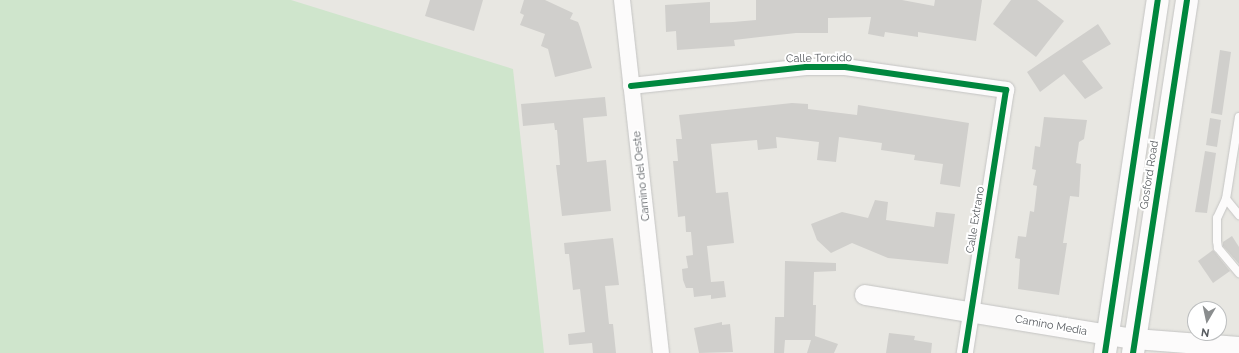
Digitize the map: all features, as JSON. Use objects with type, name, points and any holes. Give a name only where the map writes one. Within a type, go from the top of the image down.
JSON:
[{"type":"main road","name":"Gosford Road","points":[[1106,344],[1158,0]]},
{"type":"main road","name":"Gosford Road","points":[[1134,346],[1187,0]]},
{"type":"street","name":"Camino del Oeste","points":[[622,0],[662,353]]},
{"type":"street","name":"Calle Torcido","points":[[631,86],[806,67],[845,66],[1006,90]]},
{"type":"street","name":"Calle Extrano","points":[[965,353],[1006,90]]},
{"type":"street","name":"Camino Media","points":[[865,295],[972,312],[1106,344],[1134,346],[1239,347]]},
{"type":"lane","points":[[1239,117],[1226,199],[1217,218],[1218,248],[1239,273]]},
{"type":"lane","points":[[1226,199],[1239,215]]},
{"type":"green space","points":[[0,0],[291,0],[513,69],[544,353],[0,353]]},
{"type":"building","points":[[430,0],[483,0],[474,31],[425,16]]},
{"type":"building","points":[[524,0],[545,0],[573,13],[570,19],[578,22],[592,68],[555,77],[548,49],[541,46],[545,34],[520,25],[524,15],[520,13]]},
{"type":"building","points":[[756,0],[902,0],[934,6],[935,0],[982,0],[976,41],[918,32],[918,37],[885,32],[884,37],[868,34],[871,17],[828,18],[828,33],[796,33],[734,40],[735,46],[677,50],[676,31],[666,32],[665,5],[710,2],[710,23],[733,22],[756,20]]},
{"type":"building","points":[[1011,0],[1037,0],[1064,21],[1036,57],[993,24]]},
{"type":"building","points":[[1098,24],[1111,44],[1082,61],[1103,88],[1085,99],[1064,74],[1040,92],[1027,72]]},
{"type":"building","points":[[1220,50],[1231,52],[1222,115],[1211,113]]},
{"type":"building","points":[[605,97],[607,116],[583,118],[587,162],[606,160],[611,211],[562,216],[556,165],[560,165],[557,130],[555,130],[554,123],[523,126],[521,104]]},
{"type":"building","points":[[792,103],[808,104],[808,109],[857,115],[858,105],[969,123],[960,187],[940,184],[943,164],[914,160],[915,155],[881,150],[882,143],[839,137],[836,162],[817,160],[819,142],[776,137],[777,148],[758,150],[757,140],[711,144],[716,193],[728,192],[734,243],[707,246],[711,282],[724,281],[726,297],[711,299],[711,295],[694,297],[693,288],[686,288],[683,280],[682,269],[688,268],[686,256],[693,255],[691,232],[686,232],[685,216],[678,217],[673,161],[678,161],[676,139],[682,139],[679,115]]},
{"type":"building","points":[[1044,117],[1087,120],[1084,139],[1079,142],[1076,163],[1081,164],[1079,197],[1070,196],[1063,243],[1067,243],[1059,295],[1018,289],[1020,259],[1015,258],[1018,236],[1026,237],[1030,211],[1034,212],[1037,186],[1033,185],[1036,170],[1032,169],[1035,146],[1040,147]]},
{"type":"building","points":[[1210,118],[1221,120],[1217,147],[1206,145]]},
{"type":"building","points":[[1205,151],[1216,153],[1207,213],[1195,212]]},
{"type":"building","points":[[875,200],[888,202],[886,220],[934,227],[936,212],[955,214],[948,264],[888,258],[852,243],[831,253],[817,240],[811,224],[842,212],[868,218]]},
{"type":"building","points":[[1232,236],[1239,247],[1239,264],[1223,246],[1223,242]]},
{"type":"building","points":[[613,238],[619,285],[605,286],[609,324],[613,324],[616,353],[593,353],[592,343],[569,345],[568,334],[585,332],[580,289],[573,290],[569,254],[565,254],[564,243]]},
{"type":"building","points":[[1213,250],[1230,271],[1213,283],[1198,261]]},
{"type":"building","points":[[785,261],[836,263],[836,271],[814,272],[813,305],[816,305],[815,336],[838,344],[834,353],[807,353],[811,340],[785,340],[784,353],[774,353],[775,317],[784,317]]},
{"type":"building","points":[[722,322],[722,325],[730,324],[733,352],[699,353],[694,328]]},
{"type":"building","points":[[889,333],[915,336],[914,340],[932,343],[931,353],[886,353]]},
{"type":"cycle path","points":[[1105,353],[1158,0]]},
{"type":"cycle path","points":[[1133,353],[1187,0]]},
{"type":"cycle path","points":[[631,86],[806,67],[845,67],[1006,90],[965,353]]}]
